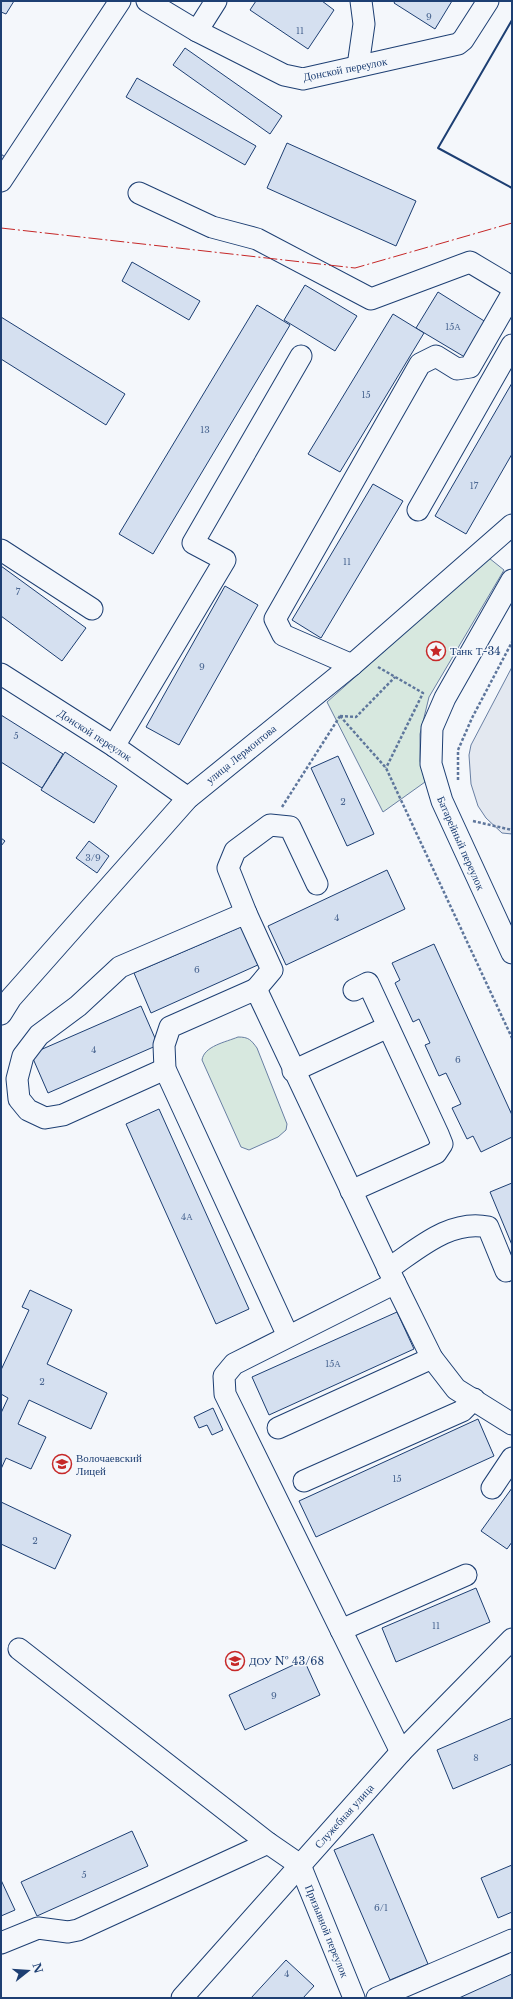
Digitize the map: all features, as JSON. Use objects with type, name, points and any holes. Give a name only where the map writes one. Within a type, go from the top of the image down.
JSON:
[{"type":"street","points":[[1,181],[120,1]]},
{"type":"street","name":"Донской переулок","points":[[148,1],[197,31],[284,76],[303,79],[461,43],[488,1]]},
{"type":"street","points":[[197,31],[216,1]]},
{"type":"street","points":[[358,66],[364,24],[361,1]]},
{"type":"street","points":[[139,193],[212,227],[257,240],[283,252],[371,299],[470,262],[512,287]]},
{"type":"street","points":[[358,659],[283,635],[276,619],[420,364],[436,356],[457,369],[470,367],[512,294]]},
{"type":"street","points":[[418,510],[512,345]]},
{"type":"street","points":[[114,746],[225,560],[192,543],[301,356]]},
{"type":"street","name":"улица Лермонтова","points":[[4,1001],[188,798],[358,659],[512,525]]},
{"type":"street","points":[[1,550],[92,609]]},
{"type":"street","name":"Батарейный переулок","points":[[512,580],[445,698],[432,728],[431,764],[442,801],[512,953]]},
{"type":"street","name":"Донской переулок","points":[[1,674],[114,746],[188,798]]},
{"type":"street","points":[[288,1336],[165,1069],[164,1045],[170,1027],[256,989],[272,970],[246,913],[228,868],[235,851],[270,825],[290,827],[317,884]]},
{"type":"street","points":[[165,1069],[63,1115],[45,1118],[28,1110],[19,1099],[17,1080],[23,1056],[39,1035],[78,1006],[120,967],[246,913]]},
{"type":"street","points":[[351,1191],[436,1153],[442,1144],[368,983],[354,990]]},
{"type":"street","points":[[256,989],[293,1071],[432,1358],[456,1389],[512,1424]]},
{"type":"street","points":[[293,1071],[388,1027]]},
{"type":"street","points":[[401,1752],[224,1394],[224,1376],[234,1364],[288,1336],[391,1276],[445,1231],[475,1224],[488,1227],[506,1271]]},
{"type":"street","points":[[278,1428],[432,1358]]},
{"type":"street","points":[[304,1481],[462,1411],[474,1399]]},
{"type":"street","points":[[492,1488],[512,1458]]},
{"type":"street","points":[[341,1630],[466,1575]]},
{"type":"street","name":"Служебная улица","points":[[182,1998],[401,1752],[512,1639]]},
{"type":"street","points":[[19,1649],[268,1843],[300,1865]]},
{"type":"street","points":[[1,1943],[38,1928],[68,1932],[78,1930],[268,1843]]},
{"type":"street","name":"Призывной переулок","points":[[300,1865],[354,1998]]},
{"type":"street","points":[[377,1998],[512,1940]]},
{"type":"path","points":[[458,782],[458,750],[472,718],[512,642]]},
{"type":"path","points":[[358,659],[381,669],[423,693],[386,768]]},
{"type":"path","points":[[340,716],[356,717],[395,677]]},
{"type":"path","points":[[340,716],[386,768],[512,1038]]},
{"type":"path","points":[[270,825],[340,716]]},
{"type":"path","points":[[470,815],[475,828]]},
{"type":"path","points":[[472,821],[512,830]]},
{"type":"shaded area","points":[[489,558],[504,570],[429,697],[420,734],[420,761],[425,782],[383,812],[327,702]]},
{"type":"shaded area","points":[[512,667],[512,834],[502,833],[486,818],[478,806],[471,784],[469,755],[471,745]]},
{"type":"shaded area","points":[[238,1037],[249,1040],[257,1048],[287,1124],[286,1130],[278,1137],[249,1150],[241,1147],[202,1060],[207,1051],[211,1048]]},
{"type":"building","points":[[1,1],[14,1],[6,14],[1,12]]},
{"type":"building","points":[[256,1],[322,1],[334,10],[308,49],[250,10]]},
{"type":"building","points":[[395,1],[452,1],[435,29],[394,3]]},
{"type":"building","points":[[185,48],[282,116],[270,134],[173,65]]},
{"type":"building","points":[[137,78],[256,146],[245,165],[126,97]]},
{"type":"building","points":[[287,143],[416,201],[396,246],[267,188]]},
{"type":"building","points":[[1,154],[5,157],[1,164]]},
{"type":"building","points":[[132,262],[200,301],[189,320],[122,281]]},
{"type":"building","points":[[305,285],[357,316],[335,351],[284,320]]},
{"type":"building","points":[[438,292],[489,324],[468,359],[416,328]]},
{"type":"building","points":[[257,305],[290,325],[153,554],[119,534]]},
{"type":"building","points":[[393,314],[424,333],[340,472],[308,454]]},
{"type":"building","points":[[1,317],[125,394],[106,425],[1,359]]},
{"type":"building","points":[[512,383],[512,454],[466,534],[435,516]]},
{"type":"building","points":[[373,484],[403,501],[321,638],[292,620]]},
{"type":"building","points":[[1,566],[86,628],[62,661],[1,616]]},
{"type":"building","points":[[225,586],[258,605],[179,745],[146,727]]},
{"type":"building","points":[[1,715],[63,754],[42,788],[1,762]]},
{"type":"building","points":[[65,752],[117,786],[94,823],[41,790]]},
{"type":"building","points":[[338,756],[374,834],[347,846],[311,768]]},
{"type":"building","points":[[1,838],[5,841],[1,846]]},
{"type":"building","points":[[89,841],[109,856],[97,873],[76,858]]},
{"type":"building","points":[[387,870],[405,909],[286,965],[268,926]]},
{"type":"building","points":[[243,926],[260,964],[151,1013],[134,973]]},
{"type":"building","points":[[434,944],[512,1115],[512,1137],[481,1152],[473,1136],[467,1139],[452,1108],[461,1104],[446,1073],[439,1076],[425,1045],[430,1043],[419,1019],[413,1022],[395,983],[400,980],[392,963]]},
{"type":"building","points":[[141,1006],[158,1045],[48,1093],[31,1054]]},
{"type":"building","points":[[159,1109],[249,1309],[216,1324],[126,1124]]},
{"type":"building","points":[[512,1183],[512,1245],[490,1192]]},
{"type":"building","points":[[30,1290],[72,1310],[47,1364],[107,1393],[91,1429],[29,1400],[18,1424],[46,1437],[31,1469],[6,1458],[1,1469],[1,1413],[8,1398],[1,1394],[1,1370],[29,1310],[22,1307]]},
{"type":"building","points":[[397,1312],[414,1349],[269,1415],[252,1377]]},
{"type":"building","points":[[213,1408],[223,1430],[212,1435],[207,1425],[199,1428],[194,1417]]},
{"type":"building","points":[[478,1419],[494,1456],[316,1537],[299,1501]]},
{"type":"building","points":[[512,1488],[512,1542],[507,1549],[481,1531]]},
{"type":"building","points":[[1,1502],[71,1535],[55,1569],[1,1544]]},
{"type":"building","points":[[476,1588],[490,1622],[396,1662],[382,1628]]},
{"type":"building","points":[[304,1660],[320,1695],[245,1730],[229,1695]]},
{"type":"building","points":[[512,1718],[512,1764],[453,1789],[437,1750]]},
{"type":"building","points":[[132,1831],[148,1866],[37,1916],[21,1882]]},
{"type":"building","points":[[373,1834],[428,1964],[390,1980],[334,1850]]},
{"type":"building","points":[[512,1865],[512,1912],[498,1918],[481,1878]]},
{"type":"building","points":[[1,1880],[15,1910],[1,1916]]},
{"type":"building","points":[[286,1960],[314,1986],[303,1998],[251,1998]]},
{"type":"building","points":[[512,1974],[512,1998],[459,1998]]},
{"type":"wall","points":[[512,20],[438,148],[512,188]]},
{"type":"power","points":[[1,228],[355,268],[512,223]]},
{"type":"place","name":"Танк Т-34","points":[[436,651]]},
{"type":"place","name":"Волочаевский Лицей","points":[[62,1464]]},
{"type":"place","name":"ДОУ № 43/68","points":[[235,1661]]}]
